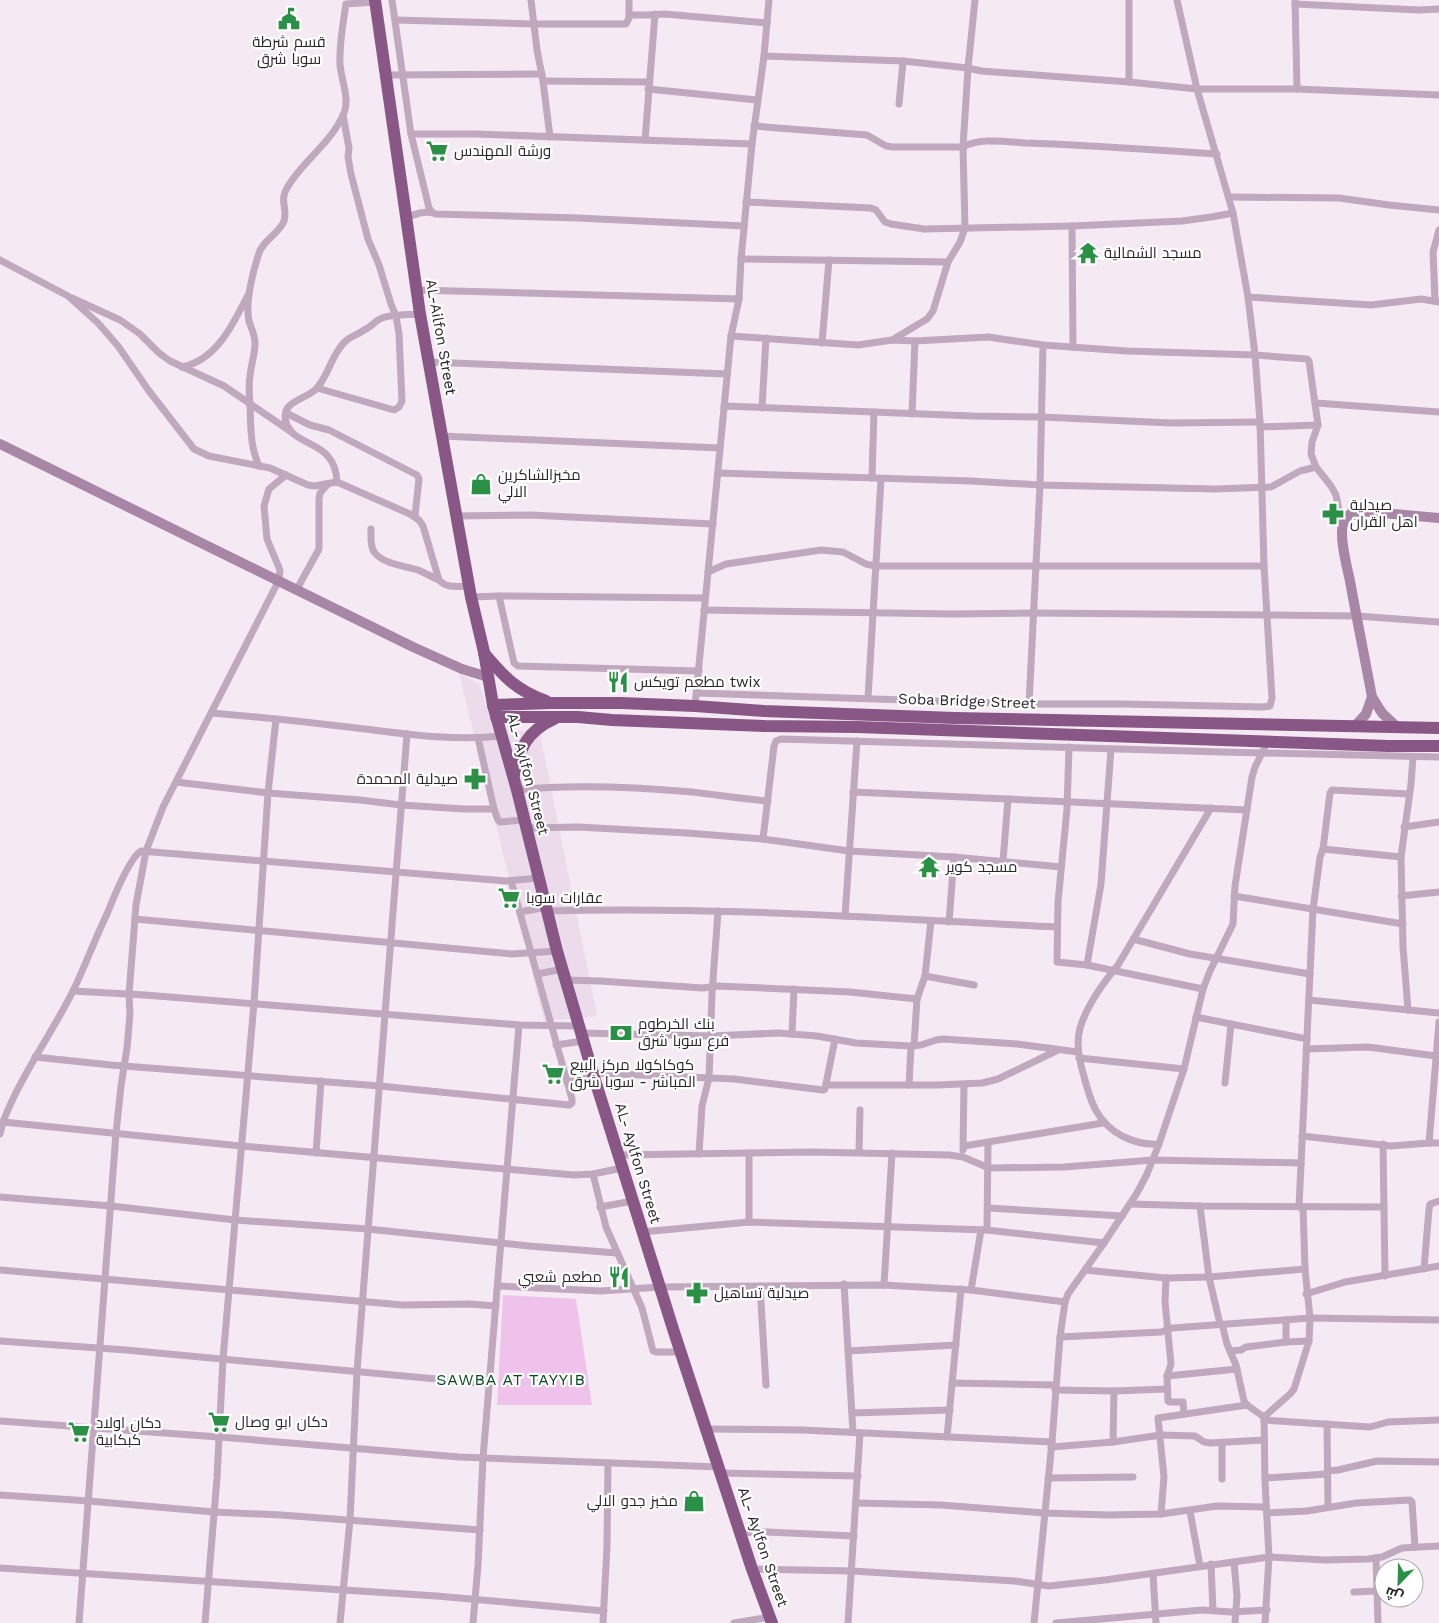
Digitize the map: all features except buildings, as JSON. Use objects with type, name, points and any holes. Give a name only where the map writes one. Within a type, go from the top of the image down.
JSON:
[{"type":"highway","name":"AL-Ailfon Street","points":[[375,1],[405,218],[428,362],[470,592],[488,676]]},
{"type":"highway","points":[[484,652],[513,684],[528,694],[551,703]]},
{"type":"highway","name":"AL- Aylfon Street","points":[[488,676],[495,711],[564,975],[593,1075],[706,1429],[752,1569],[771,1620]]},
{"type":"highway","name":"Soba Bridge Street","points":[[495,711],[551,703],[621,703],[696,699],[764,711],[955,718],[1439,728]]},
{"type":"highway","name":"Soba Bridge Street","points":[[495,711],[612,720],[765,726],[857,727],[1265,747],[1439,746]]},
{"type":"highway","points":[[764,711],[765,726]]},
{"type":"highway","points":[[515,784],[521,751],[531,733],[558,717]]},
{"type":"street","points":[[392,0],[411,134],[429,208],[432,212]]},
{"type":"street","points":[[531,0],[550,137]]},
{"type":"street","points":[[396,20],[534,24],[626,24],[629,21],[629,0]]},
{"type":"street","points":[[769,0],[746,202],[739,299],[731,336],[727,374],[696,699],[762,696],[1029,704],[1263,707],[1270,706],[1272,698],[1264,566],[1260,424],[1255,355],[1248,297],[1233,212],[1196,89],[1177,0]]},
{"type":"street","points":[[892,340],[927,319],[933,311],[948,262],[960,242],[965,228],[963,147],[975,0]]},
{"type":"street","points":[[1129,0],[1129,82]]},
{"type":"street","points":[[1394,9],[1395,0]]},
{"type":"street","points":[[317,388],[394,410],[402,402],[399,334],[396,316],[368,239],[351,174],[348,157],[349,148],[343,115],[346,99],[340,71],[346,4],[375,1]]},
{"type":"street","points":[[1297,88],[1295,2],[1394,9],[1439,9]]},
{"type":"street","points":[[629,14],[665,14],[767,22]]},
{"type":"street","points":[[645,140],[655,14]]},
{"type":"street","points":[[764,56],[903,61],[981,71],[1196,89],[1297,88],[1439,95]]},
{"type":"street","points":[[899,104],[903,61]]},
{"type":"street","points":[[386,75],[543,78],[649,86],[757,100]]},
{"type":"street","points":[[259,466],[252,446],[250,378],[255,342],[249,320],[250,292],[260,252],[265,242],[277,232],[284,221],[285,212],[282,196],[312,155],[320,150],[343,115]]},
{"type":"street","points":[[754,126],[867,135],[886,146],[893,147],[963,147],[976,142],[1008,142],[1217,154]]},
{"type":"street","points":[[411,134],[477,134],[752,144]]},
{"type":"street","points":[[1229,197],[1339,198],[1439,210]]},
{"type":"street","points":[[746,202],[871,208],[880,213],[885,222],[924,229],[1072,226],[1182,221],[1233,212]]},
{"type":"street","points":[[405,218],[419,212],[432,212],[436,214],[573,217],[744,226]]},
{"type":"street","points":[[1072,226],[1073,347]]},
{"type":"street","points":[[1248,297],[1372,305],[1414,299],[1437,301],[1433,252],[1439,230]]},
{"type":"street","points":[[741,259],[948,262]]},
{"type":"street","points":[[0,260],[68,296],[98,308],[120,320],[140,334],[159,353],[182,367],[224,386],[329,456],[336,468],[337,482]]},
{"type":"street","points":[[822,342],[829,260]]},
{"type":"street","points":[[416,290],[739,299]]},
{"type":"street","points":[[182,367],[200,361],[214,349],[233,322],[250,292]]},
{"type":"street","points":[[68,296],[98,323],[118,346],[149,391],[194,449],[209,456],[270,468],[308,485],[314,486],[337,482],[414,516],[423,526],[439,580]]},
{"type":"street","points":[[290,431],[286,422],[286,413],[291,403],[317,388],[336,353],[346,340],[383,318],[420,314]]},
{"type":"street","points":[[731,336],[858,345],[892,340],[915,341],[988,336],[1043,344],[1127,351],[1255,355],[1307,359],[1309,361],[1316,402],[1318,425],[1311,446],[1316,467],[1334,490],[1342,526],[1346,565],[1372,698],[1382,713],[1397,727]]},
{"type":"street","points":[[762,408],[766,338]]},
{"type":"street","points":[[912,414],[915,341]]},
{"type":"street","points":[[1029,704],[1040,485],[1043,344]]},
{"type":"street","points":[[428,362],[727,374]]},
{"type":"street","points":[[1316,402],[1439,412]]},
{"type":"street","points":[[724,406],[1180,423],[1318,425]]},
{"type":"street","points":[[872,478],[874,412]]},
{"type":"street","points":[[286,413],[310,425],[329,430],[417,475],[419,479],[414,516]]},
{"type":"street","points":[[442,436],[720,448]]},
{"type":"street","points":[[0,444],[413,647],[462,669],[488,676]]},
{"type":"street","points":[[718,474],[1177,489],[1263,488],[1271,487],[1300,471],[1316,467]]},
{"type":"street","points":[[79,1623],[116,1133],[127,1048],[135,919],[141,876],[146,851],[162,808],[279,580],[280,570],[267,539],[264,506],[269,489],[286,475]]},
{"type":"street","points":[[868,698],[881,478]]},
{"type":"street","points":[[297,589],[319,549],[319,499],[320,493],[328,484]]},
{"type":"street","points":[[1342,526],[1346,517],[1360,511],[1439,518]]},
{"type":"street","points":[[456,516],[530,515],[712,524]]},
{"type":"street","points":[[371,529],[372,545],[374,552],[378,556],[419,571],[439,580],[446,586],[470,592],[499,596],[705,598]]},
{"type":"street","points":[[708,572],[726,564],[821,550],[843,552],[866,564],[875,566],[1264,566]]},
{"type":"street","points":[[499,596],[514,663],[518,666],[699,671]]},
{"type":"street","points":[[704,610],[952,614],[1267,614],[1357,616],[1439,622]]},
{"type":"street","points":[[1355,726],[1366,714],[1372,698]]},
{"type":"street","points":[[212,713],[443,738],[502,736]]},
{"type":"street","points":[[205,1623],[223,1359],[254,1003],[268,793],[276,719]]},
{"type":"street","points":[[340,1623],[350,1520],[362,1302],[407,734]]},
{"type":"street","points":[[478,738],[494,810],[500,822],[764,839],[849,851],[954,857],[1061,867]]},
{"type":"street","points":[[764,839],[774,746],[776,741],[781,739],[1112,749],[1265,747],[1439,757]]},
{"type":"street","points":[[845,916],[857,741]]},
{"type":"street","points":[[1070,747],[1057,927],[1057,962],[1087,965],[1203,989]]},
{"type":"street","points":[[1034,1623],[1052,1444],[1055,1388],[1065,1302],[1068,1294],[1130,1204],[1143,1182],[1159,1144],[1184,1068],[1203,989],[1233,924],[1234,896],[1252,777],[1265,747]]},
{"type":"street","points":[[1087,965],[1101,884],[1106,803],[1112,749]]},
{"type":"street","points":[[1408,1010],[1402,924],[1400,857],[1410,794],[1413,757]]},
{"type":"street","points":[[176,782],[268,793],[401,805],[494,810]]},
{"type":"street","points":[[515,784],[694,792],[768,801]]},
{"type":"street","points":[[1265,1623],[1268,1557],[1264,1419],[1294,1389],[1309,1341],[1310,1318],[1304,1269],[1301,1162],[1313,908],[1330,791],[1410,794]]},
{"type":"street","points":[[853,792],[1247,810]]},
{"type":"street","points":[[1003,861],[1008,799]]},
{"type":"street","points":[[1159,1144],[1146,1144],[1131,1140],[1103,1123],[1091,1099],[1079,1055],[1081,1027],[1102,987],[1133,939],[1211,808]]},
{"type":"street","points":[[1404,827],[1439,822]]},
{"type":"street","points":[[1323,849],[1400,857]]},
{"type":"street","points":[[0,1134],[2,1122],[19,1086],[73,991],[94,941],[134,857],[141,851],[511,881],[539,878]]},
{"type":"street","points":[[949,922],[954,857]]},
{"type":"street","points":[[34,1057],[380,1086],[569,1105],[572,1101],[511,881]]},
{"type":"street","points":[[1402,896],[1439,892]]},
{"type":"street","points":[[1234,896],[1402,924]]},
{"type":"street","points":[[520,912],[547,909],[778,912],[1057,927]]},
{"type":"street","points":[[699,1154],[702,1106],[709,1078],[718,911]]},
{"type":"street","points":[[135,919],[512,954],[558,951]]},
{"type":"street","points":[[909,1085],[917,999],[925,976],[931,921]]},
{"type":"street","points":[[1133,939],[1190,954],[1310,974]]},
{"type":"street","points":[[537,974],[564,975],[600,981],[703,988],[850,992],[917,999]]},
{"type":"street","points":[[925,976],[974,985]]},
{"type":"street","points":[[792,1034],[794,990]]},
{"type":"street","points":[[73,991],[551,1026],[581,1033],[711,1036],[770,1033],[792,1034],[856,1043],[913,1046],[944,1039],[1017,1044],[1079,1055],[1184,1068]]},
{"type":"street","points":[[1309,1000],[1439,1013]]},
{"type":"street","points":[[1196,1017],[1307,1038]]},
{"type":"street","points":[[1429,1143],[1439,1022]]},
{"type":"street","points":[[1225,1083],[1231,1024]]},
{"type":"street","points":[[473,1623],[483,1458],[519,1025]]},
{"type":"street","points":[[556,1045],[581,1033]]},
{"type":"street","points":[[567,1082],[593,1075],[709,1078],[734,1079],[825,1090],[835,1039]]},
{"type":"street","points":[[1306,1049],[1368,1047],[1436,1056]]},
{"type":"street","points":[[826,1085],[977,1084],[993,1081],[1059,1050]]},
{"type":"street","points":[[316,1152],[321,1082]]},
{"type":"street","points":[[963,1157],[964,1085]]},
{"type":"street","points":[[859,1152],[860,1110]]},
{"type":"street","points":[[2,1122],[574,1176],[622,1168]]},
{"type":"street","points":[[964,1146],[1103,1123]]},
{"type":"street","points":[[1302,1136],[1398,1146],[1439,1143]]},
{"type":"street","points":[[970,1290],[988,1208],[988,1142]]},
{"type":"street","points":[[1383,1144],[1385,1276]]},
{"type":"street","points":[[749,1153],[749,1222]]},
{"type":"street","points":[[618,1155],[892,1153],[963,1157],[989,1168],[1064,1166],[1153,1160],[1301,1162]]},
{"type":"street","points":[[884,1285],[892,1153]]},
{"type":"street","points":[[592,1174],[606,1227],[642,1308],[654,1352],[681,1352]]},
{"type":"street","points":[[0,1197],[111,1206],[235,1220],[368,1229],[564,1249],[617,1252]]},
{"type":"street","points":[[600,1207],[633,1201]]},
{"type":"street","points":[[1424,1269],[1430,1204],[1439,1201]]},
{"type":"street","points":[[1130,1204],[1384,1207]]},
{"type":"street","points":[[1200,1206],[1209,1277],[1221,1324],[1237,1369],[1243,1399],[1247,1405],[1264,1419],[1327,1424],[1370,1427],[1388,1422],[1439,1420]]},
{"type":"street","points":[[988,1208],[1122,1216]]},
{"type":"street","points":[[642,1232],[749,1222],[984,1230],[1104,1244]]},
{"type":"street","points":[[1306,1294],[1345,1282],[1439,1266]]},
{"type":"street","points":[[1085,1270],[1166,1278],[1209,1277],[1304,1269]]},
{"type":"street","points":[[0,1270],[403,1305],[469,1304],[496,1306]]},
{"type":"street","points":[[1166,1278],[1165,1302],[1171,1364],[1167,1376],[1168,1401],[1183,1402],[1184,1414]]},
{"type":"street","points":[[844,1284],[858,1476],[848,1623]]},
{"type":"street","points":[[498,1286],[601,1291],[660,1287],[884,1285],[970,1290],[1065,1302]]},
{"type":"street","points":[[760,1286],[766,1386]]},
{"type":"street","points":[[947,1437],[961,1290]]},
{"type":"street","points":[[1060,1337],[1161,1332],[1168,1329],[1221,1324],[1310,1318],[1439,1320]]},
{"type":"street","points":[[1286,1320],[1286,1342]]},
{"type":"street","points":[[1230,1351],[1241,1350],[1246,1347],[1309,1341]]},
{"type":"street","points":[[0,1342],[126,1350],[490,1384]]},
{"type":"street","points":[[848,1351],[956,1345]]},
{"type":"street","points":[[1167,1376],[1237,1369]]},
{"type":"street","points":[[952,1383],[1114,1391],[1167,1389]]},
{"type":"street","points":[[1113,1442],[1114,1391]]},
{"type":"street","points":[[1161,1514],[1164,1477],[1158,1418],[1247,1405]]},
{"type":"street","points":[[852,1413],[950,1410]]},
{"type":"street","points":[[0,1421],[483,1458],[858,1476]]},
{"type":"street","points":[[1327,1424],[1328,1507]]},
{"type":"street","points":[[706,1429],[754,1428],[856,1432],[1052,1444],[1113,1442],[1161,1436],[1195,1436],[1206,1443],[1222,1444],[1264,1440]]},
{"type":"street","points":[[1222,1444],[1222,1479]]},
{"type":"street","points":[[1265,1478],[1327,1472],[1377,1460],[1439,1462]]},
{"type":"street","points":[[603,1623],[607,1546],[608,1463]]},
{"type":"street","points":[[1048,1478],[1132,1477]]},
{"type":"street","points":[[0,1495],[480,1530]]},
{"type":"street","points":[[856,1503],[941,1506],[1044,1513],[1161,1514],[1217,1506],[1307,1511],[1356,1502],[1412,1501],[1415,1547]]},
{"type":"street","points":[[1190,1511],[1200,1566]]},
{"type":"street","points":[[740,1533],[767,1532],[854,1536]]},
{"type":"street","points":[[1376,1558],[1402,1548],[1439,1546]]},
{"type":"street","points":[[752,1569],[852,1571],[1015,1581],[1056,1586],[1268,1557],[1338,1560],[1374,1558]]},
{"type":"street","points":[[1234,1562],[1237,1596],[1235,1623]]},
{"type":"street","points":[[1211,1564],[1213,1610]]},
{"type":"street","points":[[0,1568],[208,1580],[475,1599],[604,1611]]},
{"type":"street","points":[[1153,1574],[1156,1623]]},
{"type":"street","points":[[1354,1592],[1374,1590]]},
{"type":"street","points":[[1378,1608],[1378,1623]]},
{"type":"street","points":[[1056,1623],[1213,1610],[1236,1612],[1267,1610]]},
{"type":"street","points":[[734,1623],[771,1620]]},
{"type":"shaded area","points":[[459,673],[479,684],[494,728],[510,728],[540,734],[597,1016],[544,1021]]},
{"type":"shaded area","points":[[503,1295],[576,1299],[592,1405],[497,1405]]},
{"type":"place","name":"قسم شرطة سوبا شرق","points":[[289,19]]},
{"type":"place","name":"ورشة المهندس","points":[[437,151]]},
{"type":"place","name":"مسجد الشمالية","points":[[1088,253]]},
{"type":"place","name":"مخبزالشاكرين الالي","points":[[481,484]]},
{"type":"place","name":"صيدلية اهل القران","points":[[1333,514]]},
{"type":"place","name":"مطعم تويكس twix","points":[[618,682]]},
{"type":"place","name":"صيدلية المحمدة","points":[[475,779]]},
{"type":"place","name":"مسجد كوير","points":[[929,867]]},
{"type":"place","name":"عقارات سوبا","points":[[509,898]]},
{"type":"place","name":"بنك الخرطوم فرع سوبا شرق","points":[[621,1033]]},
{"type":"place","name":"كوكاكولا مركز البيع المباشر - سوبا شرق","points":[[553,1074]]},
{"type":"place","name":"مطعم شعبي","points":[[619,1277]]},
{"type":"place","name":"صيدلية تساهيل","points":[[697,1293]]},
{"type":"place","name":"دكان ابو وصال","points":[[219,1422]]},
{"type":"place","name":"دكان اولاد كبكابية","points":[[79,1432]]},
{"type":"place","name":"مخبز جدو الالي","points":[[694,1501]]},
{"type":"district","name":"SAWBA AT TAYYIB","points":[[511,1379]]}]
